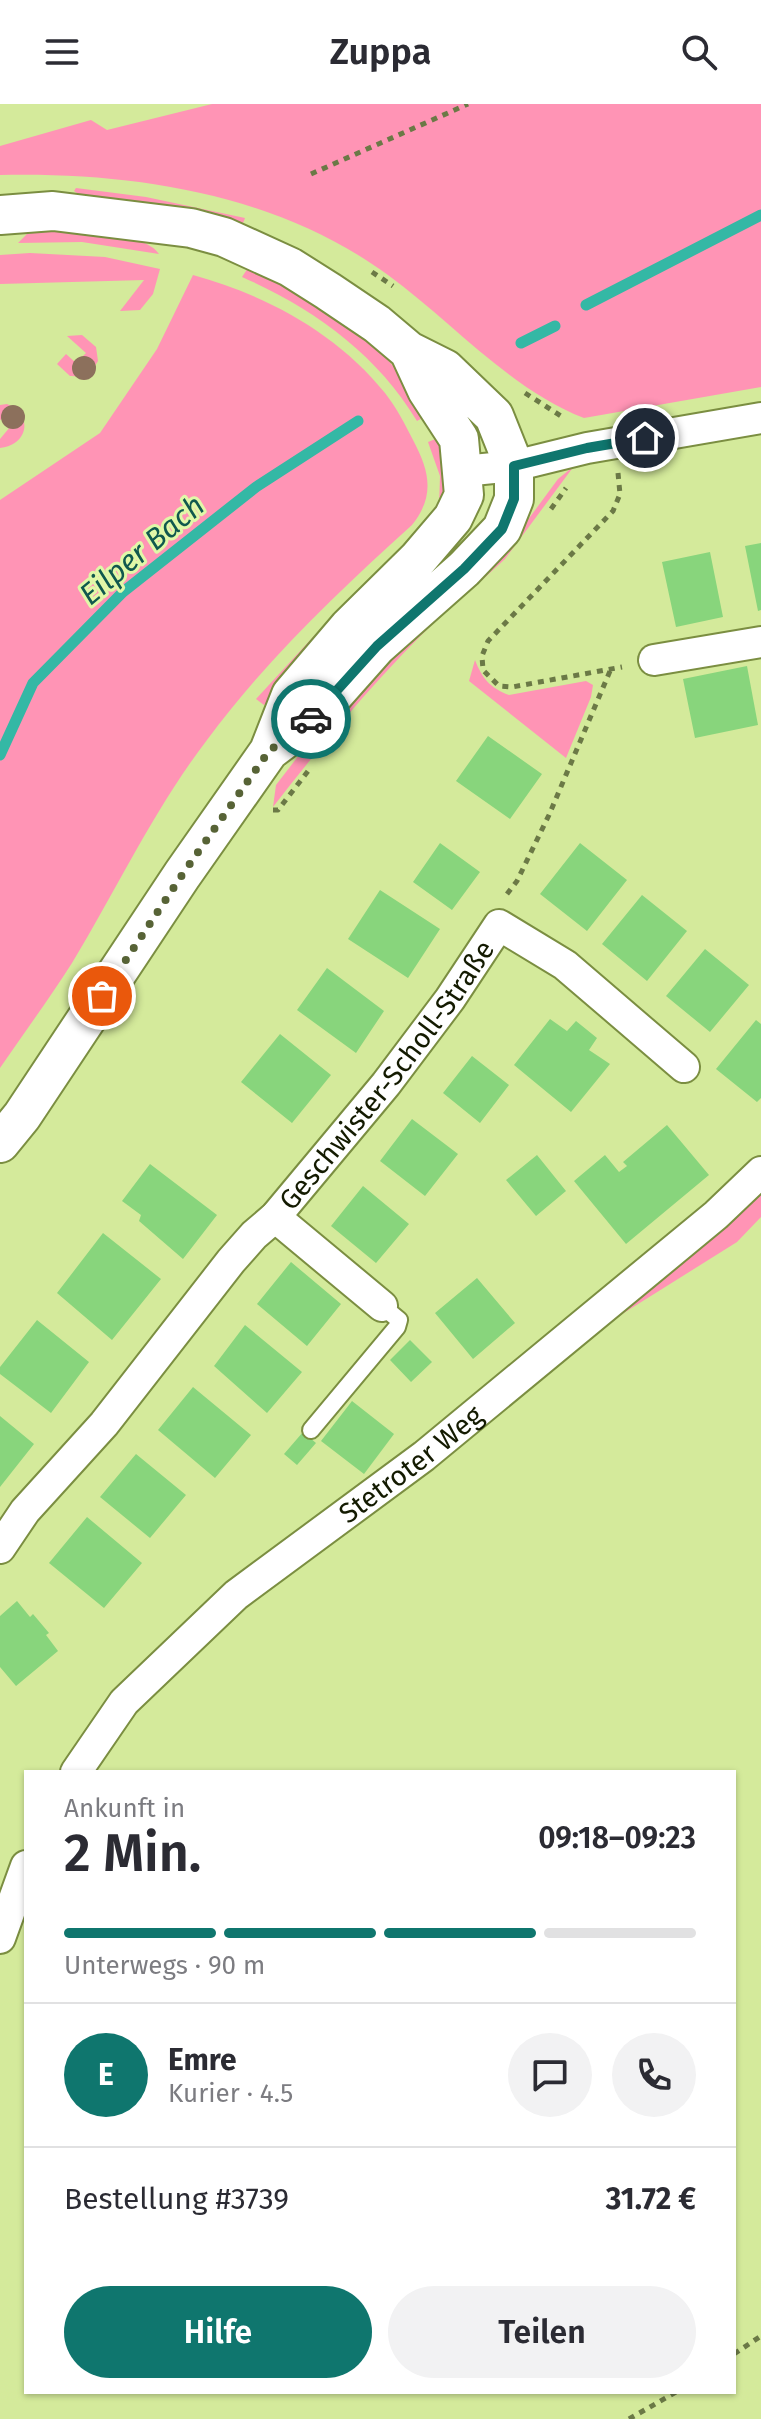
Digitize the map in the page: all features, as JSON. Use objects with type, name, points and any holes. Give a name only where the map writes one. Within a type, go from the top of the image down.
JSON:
[{"type":"street","points":[[0,215],[53,211],[191,228],[224,237],[290,267],[377,324],[409,351],[445,369],[494,416],[514,466],[514,499],[502,529],[464,569],[377,646],[314,717],[269,751]]},
{"type":"street","points":[[0,1143],[22,1116],[182,875],[269,751],[291,695],[349,627],[418,559],[453,518],[464,495],[459,439],[427,390],[409,351]]},
{"type":"street","points":[[463,471],[514,466],[587,448],[761,418]]},
{"type":"street","points":[[654,660],[761,642]]},
{"type":"street","name":"Geschwister-Scholl-Straße","points":[[0,1548],[25,1511],[104,1424],[231,1261],[275,1217],[386,1084],[450,999],[499,925],[565,965],[684,1067]]},
{"type":"street","name":"Stetroter Weg","points":[[77,1770],[124,1702],[236,1595],[424,1456],[704,1225],[761,1172]]},
{"type":"street","name":"Geschwister-Scholl-Straße","points":[[275,1217],[382,1306]]},
{"type":"street","points":[[0,1938],[24,1872]]},
{"type":"lane","points":[[311,1430],[397,1327],[399,1320],[382,1306]]},
{"type":"path","points":[[311,174],[468,104]]},
{"type":"path","points":[[516,387],[578,426],[594,464],[613,462],[618,471],[620,494],[613,511],[488,641],[482,656],[483,670],[499,686],[512,687],[654,660]]},
{"type":"path","points":[[499,925],[498,906],[517,881],[543,828],[610,670]]},
{"type":"path","points":[[736,2353],[761,2336]]},
{"type":"path","points":[[629,2419],[673,2394]]},
{"type":"shaded area","points":[[212,104],[761,104],[761,387],[584,418],[557,406],[507,373],[388,275],[345,247],[300,225],[252,207],[153,184],[51,175],[0,175],[0,146],[91,120],[107,130]]},
{"type":"shaded area","points":[[76,188],[146,197],[245,218],[243,223],[83,197],[74,191]]},
{"type":"shaded area","points":[[40,231],[122,237],[151,246],[159,254],[82,242],[18,243],[27,234]]},
{"type":"shaded area","points":[[30,253],[105,257],[160,269],[153,294],[140,310],[120,311],[144,280],[0,284],[0,255]]},
{"type":"shaded area","points":[[248,268],[312,301],[353,328],[404,379],[426,416],[417,421],[383,375],[341,336],[294,303],[242,277]]},
{"type":"shaded area","points":[[193,275],[273,305],[345,352],[389,398],[400,416],[423,463],[427,494],[412,525],[304,628],[254,682],[207,740],[153,821],[72,963],[0,1068],[0,500],[100,433],[157,349]]},
{"type":"shaded area","points":[[82,335],[96,347],[98,361],[87,373],[70,376],[57,364],[66,354],[76,363],[86,353],[67,336]]},
{"type":"shaded area","points":[[7,404],[21,415],[24,429],[17,441],[0,448],[0,439],[10,427],[0,420],[0,405]]},
{"type":"shaded area","points":[[438,438],[450,478],[439,507],[440,476],[428,442]]},
{"type":"shaded area","points":[[574,466],[505,559],[481,581],[473,573],[516,536],[558,479]]},
{"type":"shaded area","points":[[411,540],[290,679],[264,705],[256,699],[336,612]]},
{"type":"shaded area","points":[[463,595],[364,697],[273,807],[276,785],[323,724],[380,660]]},
{"type":"shaded area","points":[[475,660],[488,682],[509,695],[586,681],[593,685],[566,758],[469,681]]},
{"type":"shaded area","points":[[761,1180],[761,1217],[737,1242],[595,1331]]},
{"type":"building","points":[[761,543],[761,610],[758,611],[745,546]]},
{"type":"building","points":[[710,552],[723,617],[676,627],[662,562]]},
{"type":"building","points":[[747,666],[758,725],[695,738],[683,679]]},
{"type":"building","points":[[488,736],[542,774],[510,819],[456,781]]},
{"type":"building","points":[[440,843],[480,872],[452,910],[413,882]]},
{"type":"building","points":[[580,843],[627,880],[587,931],[540,894]]},
{"type":"building","points":[[380,890],[440,929],[408,978],[348,939]]},
{"type":"building","points":[[642,895],[687,931],[647,981],[602,944]]},
{"type":"building","points":[[705,949],[749,985],[710,1032],[666,996]]},
{"type":"building","points":[[327,968],[384,1011],[356,1053],[297,1010]]},
{"type":"building","points":[[550,1019],[567,1031],[576,1021],[597,1038],[589,1050],[610,1064],[571,1112],[514,1065]]},
{"type":"building","points":[[756,1020],[761,1024],[761,1098],[757,1102],[716,1069]]},
{"type":"building","points":[[280,1034],[331,1075],[292,1123],[241,1082]]},
{"type":"building","points":[[472,1056],[509,1085],[480,1123],[443,1093]]},
{"type":"building","points":[[412,1119],[458,1154],[425,1196],[380,1161]]},
{"type":"building","points":[[667,1125],[709,1175],[626,1244],[574,1181],[605,1155],[619,1172],[627,1166],[623,1162]]},
{"type":"building","points":[[537,1155],[566,1191],[536,1216],[506,1180]]},
{"type":"building","points":[[150,1164],[217,1215],[183,1259],[139,1221],[141,1215],[122,1201]]},
{"type":"building","points":[[363,1186],[409,1224],[376,1263],[331,1226]]},
{"type":"building","points":[[103,1233],[161,1279],[112,1340],[57,1293]]},
{"type":"building","points":[[291,1262],[341,1304],[307,1346],[257,1304]]},
{"type":"building","points":[[477,1278],[515,1323],[473,1359],[435,1313]]},
{"type":"building","points":[[37,1320],[89,1362],[51,1413],[0,1374],[0,1367]]},
{"type":"building","points":[[245,1325],[302,1372],[267,1413],[214,1366]]},
{"type":"building","points":[[410,1340],[432,1362],[411,1382],[390,1360]]},
{"type":"building","points":[[193,1387],[251,1435],[215,1478],[158,1430]]},
{"type":"building","points":[[352,1401],[394,1434],[364,1474],[321,1441]]},
{"type":"building","points":[[0,1416],[34,1444],[0,1487]]},
{"type":"building","points":[[303,1432],[316,1443],[297,1465],[284,1454]]},
{"type":"building","points":[[136,1454],[186,1495],[150,1538],[100,1497]]},
{"type":"building","points":[[87,1517],[142,1563],[104,1608],[49,1563]]},
{"type":"building","points":[[17,1601],[49,1633],[46,1635],[58,1651],[16,1686],[0,1667],[0,1616]]},
{"type":"waterway","name":"Eilper Bach","points":[[586,305],[761,215]]},
{"type":"waterway","name":"Eilper Bach","points":[[521,343],[555,326]]},
{"type":"waterway","name":"Eilper Bach","points":[[0,755],[33,683],[123,592],[256,487],[358,421]]},
{"type":"way so far","points":[[102,996],[269,751],[311,719]]},
{"type":"route","points":[[311,719],[377,646],[464,569],[502,529],[514,499],[514,466],[645,438]]}]
